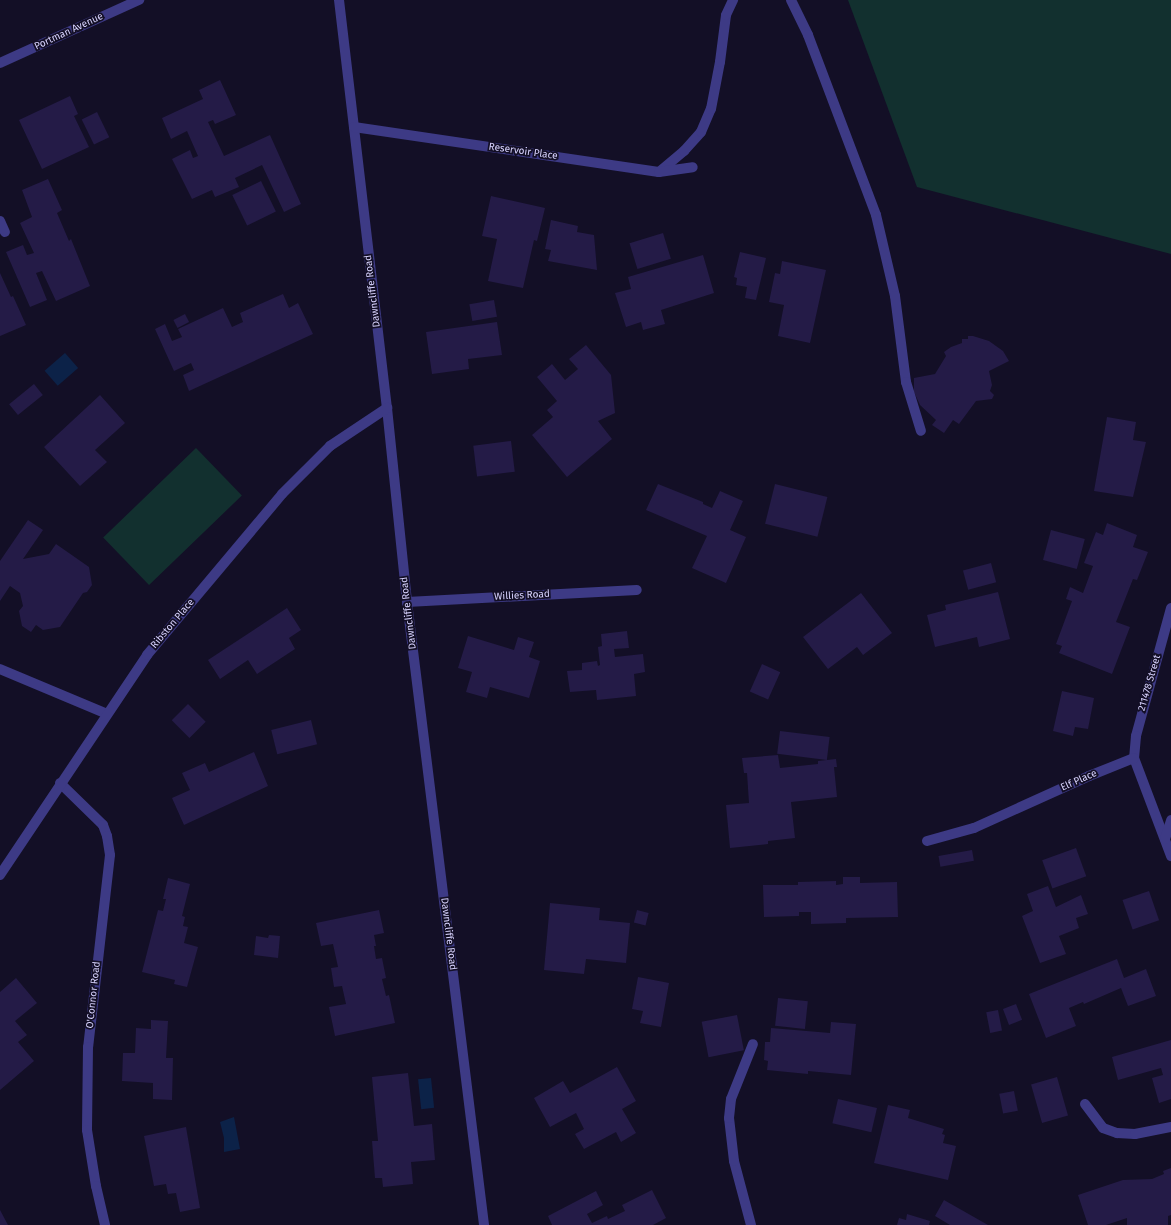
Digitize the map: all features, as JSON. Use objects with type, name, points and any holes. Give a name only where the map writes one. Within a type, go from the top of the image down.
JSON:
[{"type":"street","name":"Portman Avenue","points":[[0,63],[139,0]]},
{"type":"street","name":"Dawncliffe Road","points":[[339,0],[387,408],[407,602],[484,1225]]},
{"type":"street","points":[[659,172],[684,151],[700,132],[706,121],[715,91],[726,15],[733,0]]},
{"type":"street","points":[[791,0],[808,35],[876,215],[895,296],[906,382],[921,431]]},
{"type":"street","name":"Reservoir Place","points":[[354,127],[659,172],[693,167]]},
{"type":"street","points":[[0,221],[5,232]]},
{"type":"street","name":"Ribston Place","points":[[0,875],[60,783],[147,655],[282,494],[330,446],[387,408]]},
{"type":"street","name":"Willies Road","points":[[407,602],[637,590]]},
{"type":"street","name":"211478 Street","points":[[1134,758],[1137,729],[1171,608]]},
{"type":"street","points":[[0,669],[107,714]]},
{"type":"street","points":[[1134,758],[1171,856]]},
{"type":"street","name":"Elf Place","points":[[927,841],[974,828],[1088,776],[1134,758]]},
{"type":"street","name":"O'Connor Road","points":[[60,783],[103,826],[107,836],[110,855],[88,1047],[88,1130],[96,1186],[105,1225]]},
{"type":"street","points":[[1165,839],[1171,820]]},
{"type":"street","points":[[751,1225],[734,1161],[729,1118],[731,1099],[753,1044]]},
{"type":"street","points":[[1085,1104],[1103,1128],[1117,1133],[1135,1134],[1171,1127]]},
{"type":"green space","points":[[848,0],[1171,0],[1171,254],[917,187]]},
{"type":"green space","points":[[196,448],[242,495],[149,585],[103,538]]},
{"type":"water","points":[[65,353],[78,368],[58,386],[45,371]]},
{"type":"water","points":[[431,1078],[434,1108],[421,1109],[418,1079]]},
{"type":"water","points":[[234,1117],[240,1149],[224,1152],[224,1138],[220,1122]]},
{"type":"building","points":[[220,80],[236,115],[215,124],[213,120],[208,122],[224,156],[270,135],[301,204],[284,212],[262,165],[235,178],[239,187],[215,197],[212,190],[192,199],[172,159],[190,150],[193,158],[198,156],[187,131],[171,139],[162,118],[203,99],[199,90]]},
{"type":"building","points":[[70,96],[78,114],[74,116],[89,147],[42,169],[19,120]]},
{"type":"building","points":[[97,112],[109,137],[94,145],[82,119]]},
{"type":"building","points":[[48,179],[62,210],[57,213],[69,241],[71,239],[90,286],[56,301],[42,271],[36,273],[47,300],[30,307],[6,252],[23,245],[27,255],[34,253],[20,223],[32,217],[22,190]]},
{"type":"building","points":[[261,181],[276,212],[247,226],[232,195]]},
{"type":"building","points":[[491,196],[545,208],[537,241],[534,240],[523,288],[488,281],[497,239],[482,236]]},
{"type":"building","points":[[551,220],[578,226],[577,232],[594,235],[597,270],[548,261],[551,250],[545,249]]},
{"type":"building","points":[[663,233],[671,259],[637,269],[630,243]]},
{"type":"building","points":[[740,252],[766,258],[756,300],[745,298],[747,287],[736,285],[737,278],[734,277]]},
{"type":"building","points":[[703,255],[714,293],[661,310],[665,324],[643,330],[641,322],[626,327],[615,293],[631,289],[628,277]]},
{"type":"building","points":[[782,261],[826,270],[810,343],[778,336],[784,305],[769,302],[775,273],[780,274]]},
{"type":"building","points":[[0,273],[11,297],[13,296],[26,325],[0,336]]},
{"type":"building","points":[[283,294],[289,308],[298,303],[313,334],[189,391],[183,375],[194,370],[191,363],[174,371],[155,329],[165,324],[172,341],[182,337],[178,329],[223,308],[232,327],[243,322],[240,313]]},
{"type":"building","points":[[494,300],[497,317],[472,321],[469,304]]},
{"type":"building","points":[[185,314],[189,322],[178,328],[173,320]]},
{"type":"building","points":[[497,322],[502,355],[468,359],[469,369],[432,374],[426,332]]},
{"type":"building","points":[[968,336],[989,341],[1003,351],[1009,361],[989,371],[992,385],[990,391],[994,395],[992,399],[976,401],[959,424],[953,420],[944,433],[932,425],[936,420],[920,405],[914,392],[914,378],[935,374],[946,356],[944,352],[951,347],[962,343],[962,339],[968,339]]},
{"type":"building","points":[[586,345],[611,375],[615,413],[598,421],[612,439],[567,477],[532,435],[553,417],[547,410],[557,401],[537,377],[552,364],[565,380],[578,369],[569,359]]},
{"type":"building","points":[[34,384],[43,395],[18,415],[9,404]]},
{"type":"building","points":[[100,395],[125,423],[95,450],[107,462],[80,486],[44,447]]},
{"type":"building","points":[[1107,417],[1136,422],[1133,440],[1146,442],[1133,497],[1094,491]]},
{"type":"building","points":[[511,441],[515,472],[477,476],[473,446]]},
{"type":"building","points":[[658,484],[703,502],[703,504],[712,508],[720,491],[743,501],[730,530],[746,537],[726,583],[692,568],[707,536],[646,510]]},
{"type":"building","points":[[775,484],[827,497],[817,537],[765,524]]},
{"type":"building","points":[[28,520],[43,530],[23,559],[49,554],[56,544],[89,567],[92,585],[87,592],[83,593],[60,627],[43,630],[36,625],[31,632],[22,626],[19,611],[23,606],[20,593],[10,586],[0,601],[0,561]]},
{"type":"building","points":[[1107,523],[1137,535],[1133,547],[1148,552],[1137,580],[1133,579],[1116,622],[1130,627],[1112,674],[1059,653],[1062,646],[1056,644],[1072,601],[1066,599],[1070,587],[1083,593],[1093,566],[1084,563],[1096,532],[1103,535]]},
{"type":"building","points":[[1051,530],[1085,539],[1077,569],[1043,560]]},
{"type":"building","points":[[991,563],[996,582],[968,590],[963,571]]},
{"type":"building","points":[[998,592],[1010,639],[979,647],[977,637],[935,647],[927,615],[946,610],[945,605]]},
{"type":"building","points":[[861,593],[892,633],[863,655],[857,647],[828,669],[803,637]]},
{"type":"building","points":[[287,608],[301,630],[289,638],[295,649],[257,674],[248,660],[220,679],[208,660]]},
{"type":"building","points":[[627,631],[629,648],[614,649],[615,657],[643,654],[645,672],[634,674],[636,696],[597,700],[596,690],[570,692],[567,671],[582,670],[582,663],[597,661],[598,666],[600,665],[598,647],[602,646],[601,634]]},
{"type":"building","points":[[468,636],[514,650],[518,637],[534,642],[529,657],[540,661],[529,698],[490,687],[487,698],[466,692],[472,672],[458,668]]},
{"type":"building","points":[[762,664],[780,672],[768,700],[750,691]]},
{"type":"building","points":[[1062,691],[1094,698],[1088,729],[1075,727],[1073,736],[1053,731]]},
{"type":"building","points":[[188,704],[206,722],[189,738],[172,720]]},
{"type":"building","points":[[311,720],[317,744],[277,754],[271,730]]},
{"type":"building","points":[[780,731],[830,737],[827,760],[777,754]]},
{"type":"building","points":[[254,752],[268,786],[184,825],[172,798],[190,790],[182,773],[205,763],[209,772]]},
{"type":"building","points":[[778,755],[780,768],[818,764],[818,761],[836,759],[837,767],[834,767],[837,797],[791,802],[795,838],[768,841],[768,844],[730,848],[726,805],[749,803],[747,773],[744,773],[742,758]]},
{"type":"building","points":[[1076,848],[1086,876],[1052,889],[1042,860]]},
{"type":"building","points":[[972,850],[974,861],[940,867],[939,856]]},
{"type":"building","points":[[843,877],[860,877],[860,883],[897,882],[898,917],[846,918],[846,923],[811,924],[811,912],[799,912],[799,916],[764,917],[763,885],[798,885],[798,882],[836,881],[836,885],[843,884]]},
{"type":"building","points":[[168,878],[190,884],[182,916],[185,917],[183,926],[188,927],[184,943],[198,947],[187,987],[174,984],[175,980],[142,972],[158,910],[163,911],[166,899],[163,899]]},
{"type":"building","points":[[1048,886],[1056,907],[1081,895],[1088,914],[1076,918],[1079,928],[1059,936],[1066,954],[1040,963],[1022,916],[1033,911],[1027,894]]},
{"type":"building","points":[[1149,891],[1159,920],[1133,929],[1123,900]]},
{"type":"building","points":[[550,903],[600,908],[599,920],[630,923],[626,963],[586,959],[584,974],[544,970]]},
{"type":"building","points":[[379,910],[384,933],[374,935],[376,946],[374,946],[376,959],[382,958],[386,978],[382,979],[386,996],[389,995],[395,1023],[335,1036],[329,1007],[346,1004],[342,986],[334,987],[331,968],[338,967],[333,944],[321,946],[316,923]]},
{"type":"building","points":[[637,910],[649,913],[645,926],[634,923]]},
{"type":"building","points":[[269,935],[280,936],[278,958],[254,955],[256,936],[268,938]]},
{"type":"building","points":[[1117,959],[1124,978],[1146,969],[1156,996],[1128,1006],[1121,988],[1084,1004],[1083,1002],[1069,1008],[1076,1026],[1046,1038],[1029,994]]},
{"type":"building","points":[[638,977],[669,983],[661,1027],[640,1023],[643,1011],[632,1009]]},
{"type":"building","points":[[16,978],[37,1003],[15,1021],[27,1035],[18,1042],[34,1061],[0,1090],[0,992]]},
{"type":"building","points":[[778,998],[808,1001],[805,1029],[775,1026]]},
{"type":"building","points":[[1016,1004],[1022,1020],[1009,1025],[1003,1009]]},
{"type":"building","points":[[998,1010],[1002,1031],[990,1033],[986,1012]]},
{"type":"building","points":[[737,1015],[744,1050],[709,1057],[702,1022]]},
{"type":"building","points":[[151,1020],[168,1021],[166,1058],[173,1058],[172,1100],[153,1099],[153,1083],[122,1081],[123,1053],[135,1053],[136,1028],[151,1029]]},
{"type":"building","points":[[831,1022],[856,1024],[851,1075],[808,1071],[808,1074],[767,1070],[768,1061],[764,1060],[765,1042],[770,1042],[771,1028],[830,1033]]},
{"type":"building","points":[[1171,1040],[1171,1099],[1159,1103],[1152,1078],[1163,1075],[1161,1068],[1118,1080],[1112,1057]]},
{"type":"building","points":[[617,1067],[636,1101],[622,1109],[636,1133],[621,1142],[616,1132],[584,1149],[575,1134],[584,1129],[576,1113],[550,1127],[534,1098],[563,1081],[570,1093]]},
{"type":"building","points":[[408,1073],[414,1126],[432,1124],[435,1160],[411,1162],[413,1184],[383,1187],[382,1178],[375,1178],[372,1141],[378,1141],[372,1077]]},
{"type":"building","points":[[1057,1077],[1068,1115],[1042,1123],[1031,1084]]},
{"type":"building","points":[[1014,1091],[1018,1111],[1003,1113],[999,1094]]},
{"type":"building","points":[[838,1099],[877,1108],[871,1132],[832,1123]]},
{"type":"building","points":[[888,1105],[910,1110],[908,1118],[944,1129],[942,1134],[945,1135],[943,1143],[956,1146],[948,1180],[874,1163]]},
{"type":"building","points":[[186,1127],[200,1208],[180,1212],[176,1193],[168,1194],[166,1184],[154,1186],[144,1136]]},
{"type":"building","points":[[1171,1168],[1171,1215],[1168,1216],[1168,1225],[1127,1225],[1127,1218],[1106,1225],[1088,1225],[1078,1195],[1123,1180],[1152,1179],[1164,1174],[1163,1171]]},
{"type":"building","points":[[652,1190],[666,1218],[653,1225],[552,1225],[548,1216],[596,1191],[603,1205],[587,1214],[592,1223],[607,1216],[608,1219],[625,1211],[622,1205]]},
{"type":"building","points":[[944,1200],[988,1225],[950,1225],[935,1216]]},
{"type":"building","points":[[0,1210],[8,1225],[0,1225]]},
{"type":"building","points":[[907,1214],[930,1221],[929,1225],[897,1225],[899,1218],[906,1220]]}]
